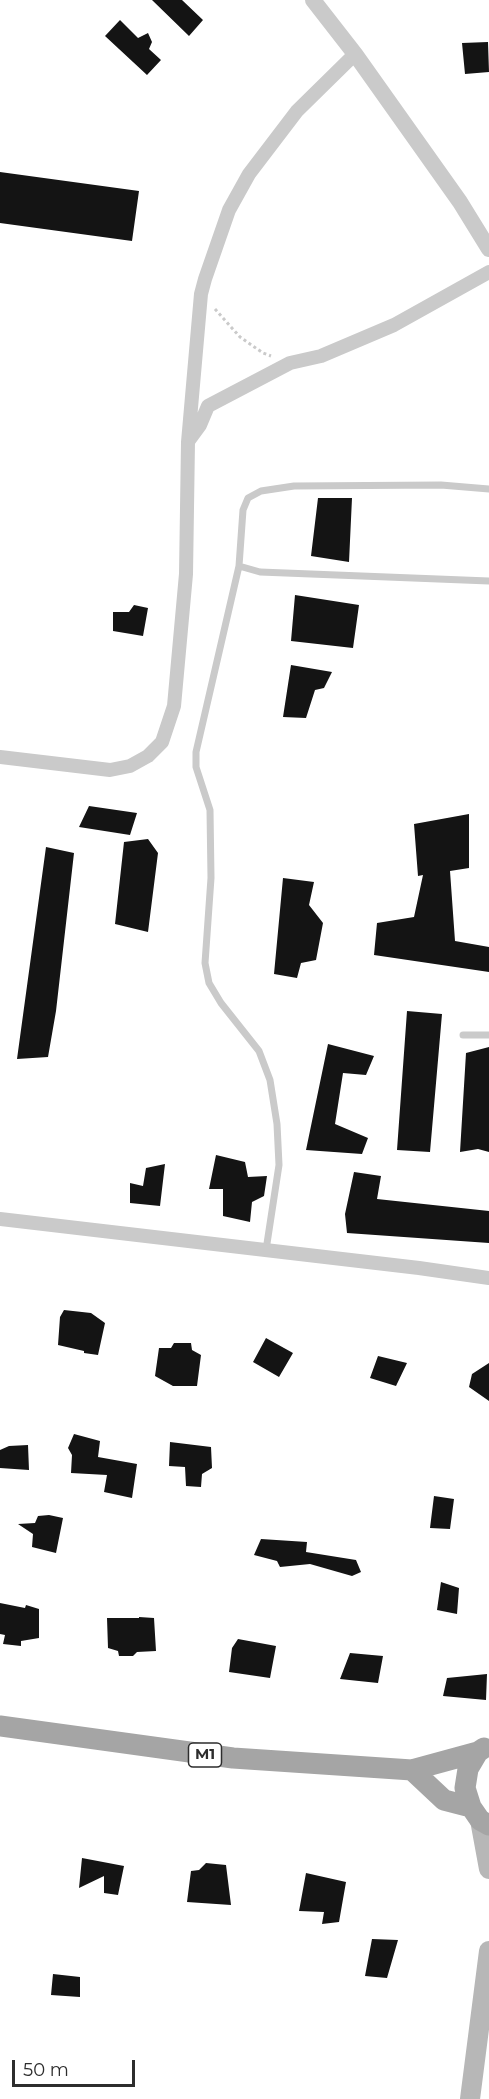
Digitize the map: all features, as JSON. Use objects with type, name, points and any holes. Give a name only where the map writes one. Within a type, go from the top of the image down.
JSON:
[{"type":"main road","name":"M1","points":[[0,1726],[233,1758],[412,1770],[484,1748]]},
{"type":"main road","name":"M1","points":[[480,1817],[465,1788],[468,1769],[484,1748]]},
{"type":"main road","points":[[412,1770],[444,1800],[480,1817],[489,1869]]},
{"type":"main road","points":[[470,2099],[489,1951]]},
{"type":"street","points":[[313,0],[355,54],[460,202],[489,249]]},
{"type":"street","points":[[0,757],[110,770],[130,766],[148,756],[162,742],[174,706],[185,585],[188,442],[201,294],[228,210],[249,174],[297,111],[355,54]]},
{"type":"street","points":[[188,442],[200,425],[208,406],[290,363],[321,356],[394,325],[489,272]]},
{"type":"street","points":[[0,1219],[489,1278]]},
{"type":"lane","points":[[266,1250],[279,1165],[278,1124],[270,1080],[259,1050],[209,983],[205,963],[211,878],[210,810],[196,767],[196,752],[239,566],[243,510],[248,498],[261,491],[305,486],[441,485],[489,489]]},
{"type":"lane","points":[[239,566],[260,572],[489,581]]},
{"type":"lane","points":[[463,1035],[489,1035]]},
{"type":"path","points":[[201,294],[240,337],[263,353],[290,363]]},
{"type":"building","points":[[152,0],[182,0],[203,20],[189,36]]},
{"type":"building","points":[[120,20],[138,38],[148,33],[152,42],[149,49],[161,60],[147,75],[105,36]]},
{"type":"building","points":[[488,42],[489,72],[465,74],[462,43]]},
{"type":"building","points":[[0,172],[139,191],[132,241],[0,223]]},
{"type":"building","points":[[318,498],[352,498],[349,562],[311,556]]},
{"type":"building","points":[[295,595],[359,605],[353,648],[291,641]]},
{"type":"building","points":[[134,605],[148,608],[143,636],[113,631],[113,612],[129,612]]},
{"type":"building","points":[[291,665],[332,672],[324,688],[315,690],[306,718],[283,717]]},
{"type":"building","points":[[89,806],[137,813],[130,835],[79,827]]},
{"type":"building","points":[[469,814],[469,868],[450,871],[455,941],[489,947],[489,972],[374,955],[377,923],[414,917],[423,875],[418,876],[414,824]]},
{"type":"building","points":[[148,839],[158,853],[148,932],[115,924],[124,842]]},
{"type":"building","points":[[46,847],[74,853],[56,1011],[48,1057],[17,1059]]},
{"type":"building","points":[[283,878],[314,882],[309,905],[323,923],[316,960],[301,963],[297,978],[274,974]]},
{"type":"building","points":[[407,1011],[442,1014],[430,1152],[397,1150]]},
{"type":"building","points":[[328,1044],[374,1056],[366,1075],[343,1073],[335,1124],[368,1138],[362,1154],[306,1150]]},
{"type":"building","points":[[489,1047],[489,1152],[478,1149],[460,1152],[466,1053]]},
{"type":"building","points":[[216,1155],[245,1162],[248,1177],[267,1176],[264,1196],[252,1202],[250,1222],[223,1216],[223,1189],[209,1189]]},
{"type":"building","points":[[165,1164],[160,1206],[130,1203],[130,1183],[143,1186],[146,1168]]},
{"type":"building","points":[[354,1172],[381,1176],[377,1199],[489,1211],[489,1243],[347,1233],[345,1214]]},
{"type":"building","points":[[64,1310],[91,1313],[105,1323],[98,1355],[58,1345],[60,1317]]},
{"type":"building","points":[[266,1338],[293,1353],[279,1377],[253,1362]]},
{"type":"building","points":[[174,1343],[191,1343],[192,1350],[201,1355],[197,1386],[173,1386],[155,1376],[159,1348],[171,1348]]},
{"type":"building","points":[[378,1356],[407,1363],[396,1386],[370,1378]]},
{"type":"building","points":[[489,1363],[489,1401],[469,1387],[472,1374]]},
{"type":"building","points":[[74,1434],[100,1441],[98,1457],[137,1464],[132,1498],[104,1492],[107,1475],[71,1473],[72,1455],[68,1448]]},
{"type":"building","points":[[170,1442],[211,1447],[212,1468],[202,1474],[201,1487],[186,1486],[185,1467],[169,1466]]},
{"type":"building","points":[[28,1445],[29,1470],[0,1468],[0,1450],[9,1446]]},
{"type":"building","points":[[434,1496],[454,1499],[450,1529],[430,1528]]},
{"type":"building","points":[[49,1515],[63,1518],[56,1553],[32,1547],[33,1534],[18,1524],[35,1523],[38,1516]]},
{"type":"building","points":[[261,1539],[307,1542],[306,1552],[356,1560],[361,1572],[352,1576],[310,1564],[280,1567],[277,1561],[254,1555]]},
{"type":"building","points":[[441,1582],[459,1588],[457,1614],[437,1610]]},
{"type":"building","points":[[0,1603],[25,1608],[26,1605],[39,1609],[39,1638],[21,1641],[21,1646],[3,1644],[5,1635],[0,1634]]},
{"type":"building","points":[[107,1618],[154,1618],[156,1651],[137,1652],[133,1656],[119,1656],[118,1651],[108,1648]]},
{"type":"building","points":[[238,1639],[276,1646],[270,1678],[229,1672],[232,1648]]},
{"type":"building","points":[[350,1653],[383,1656],[378,1683],[340,1679]]},
{"type":"building","points":[[487,1674],[486,1700],[443,1696],[447,1678]]},
{"type":"building","points":[[82,1858],[124,1866],[118,1895],[104,1893],[104,1876],[79,1888]]},
{"type":"building","points":[[206,1863],[226,1865],[231,1905],[187,1902],[191,1871],[199,1870]]},
{"type":"building","points":[[306,1873],[346,1882],[339,1922],[322,1924],[324,1912],[299,1911]]},
{"type":"building","points":[[372,1939],[398,1940],[387,1978],[365,1976]]},
{"type":"building","points":[[53,1974],[80,1977],[80,1997],[51,1995]]}]
